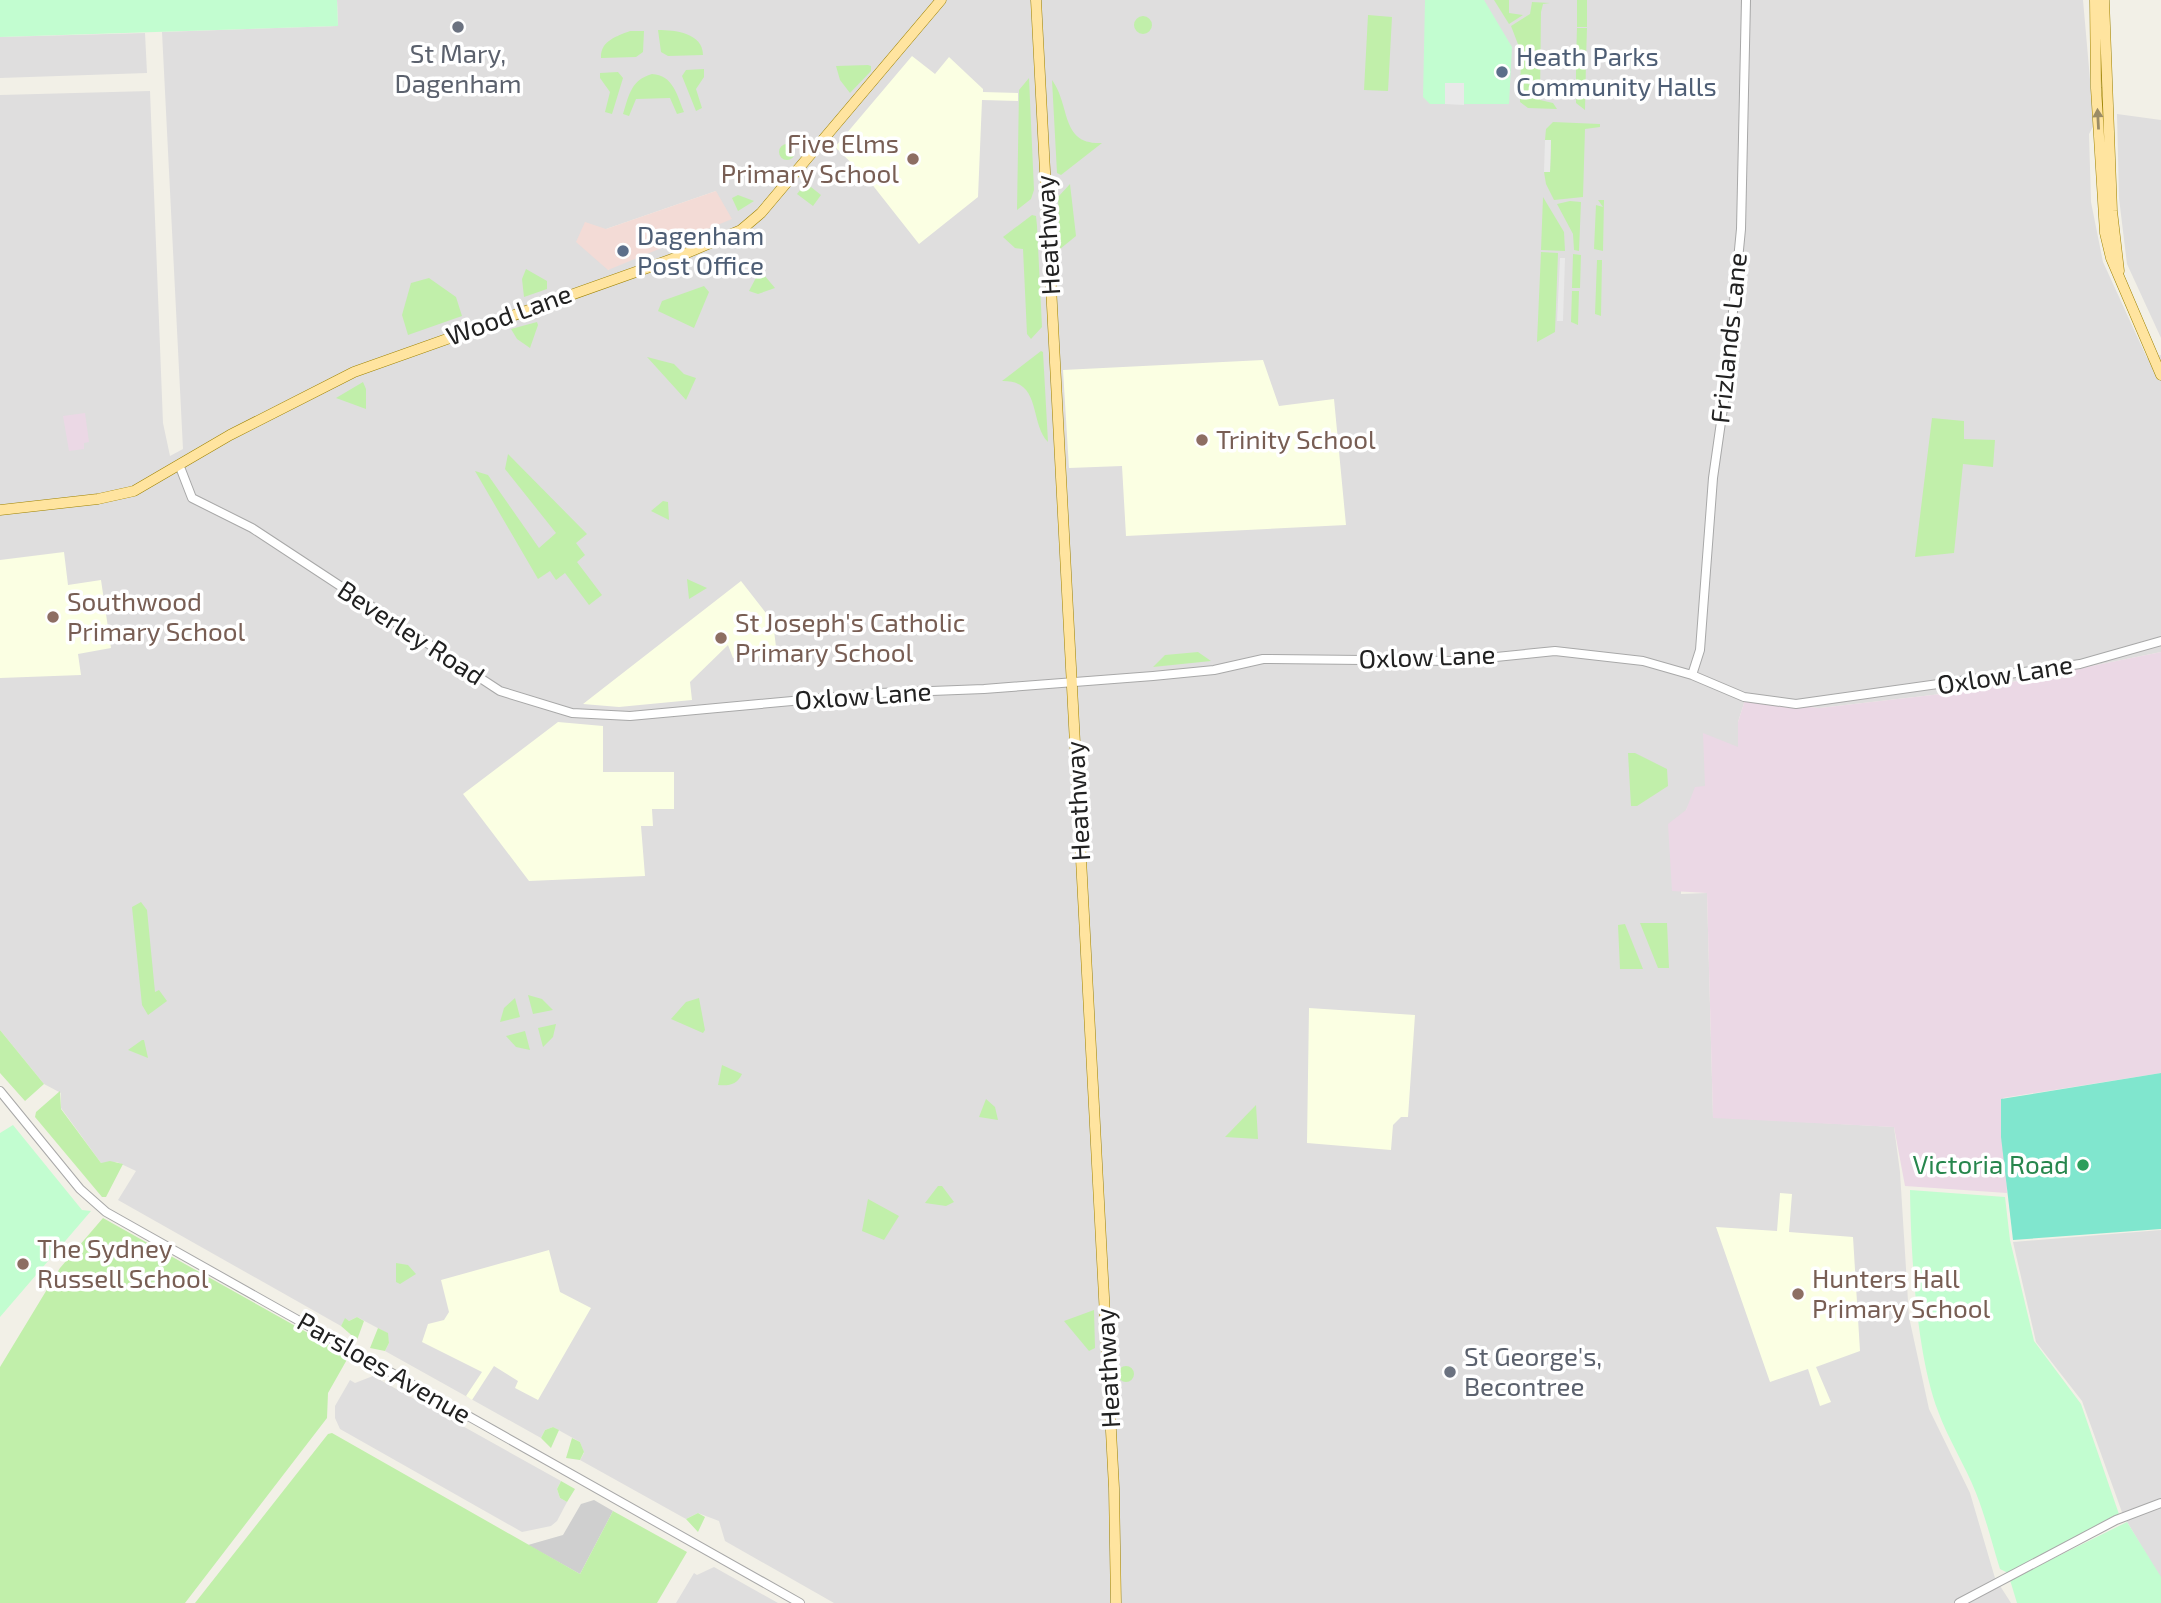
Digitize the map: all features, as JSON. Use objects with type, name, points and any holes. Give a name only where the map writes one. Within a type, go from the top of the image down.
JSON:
[{"type":"main road","name":"Wood Lane","points":[[0,510],[125,494],[354,372],[675,258],[741,230],[761,213],[941,0]]},
{"type":"main road","name":"Heathway","points":[[1036,0],[1114,1488],[1116,1603]]},
{"type":"main road","points":[[2095,0],[2102,208],[2111,258],[2161,375]]},
{"type":"main road","points":[[2104,0],[2112,211],[2119,275]]},
{"type":"street","name":"Frizlands Lane","points":[[1692,675],[1700,650],[1713,478],[1725,394],[1741,229],[1746,0]]},
{"type":"street","name":"Beverley Road","points":[[180,467],[192,498],[252,528],[500,691],[549,709],[588,716],[682,711]]},
{"type":"street","name":"Oxlow Lane","points":[[682,711],[879,693],[1072,683],[1214,670],[1263,659],[1456,661],[1555,651],[1643,661],[1692,675],[1744,697],[1796,704],[2080,664],[2161,641]]},
{"type":"street","name":"Parsloes Avenue","points":[[0,1091],[80,1189],[106,1212],[766,1584],[779,1588],[800,1603]]},
{"type":"street","points":[[1959,1603],[2116,1520],[2161,1503]]},
{"type":"shaded area","points":[[337,0],[2083,0],[2094,125],[2089,134],[2091,202],[2103,262],[2147,358],[2161,355],[2161,652],[1967,691],[1819,708],[1745,700],[1738,722],[1738,747],[1705,787],[1695,793],[1686,810],[1681,891],[1681,894],[1707,893],[1713,1117],[1894,1127],[1900,1172],[1909,1317],[1929,1409],[1970,1493],[1995,1578],[2011,1603],[834,1603],[725,1541],[719,1521],[698,1513],[686,1519],[580,1460],[584,1453],[580,1442],[553,1427],[545,1430],[541,1438],[385,1351],[389,1343],[387,1333],[357,1317],[349,1321],[345,1319],[341,1326],[118,1200],[136,1171],[117,1162],[101,1163],[61,1108],[61,1093],[44,1084],[0,1030],[0,95],[150,91],[163,423],[170,456],[183,449],[162,32],[338,26]],"holes":[[[716,191],[608,270],[606,229]]]},
{"type":"shaded area","points":[[145,33],[147,73],[0,78],[0,37]]},
{"type":"shaded area","name":"Five Elms Primary School","points":[[912,56],[935,74],[949,57],[983,92],[1018,93],[1018,101],[982,100],[978,197],[919,244],[867,178],[835,147]]},
{"type":"shaded area","points":[[1445,83],[1464,83],[1464,105],[1445,104]]},
{"type":"shaded area","points":[[2117,114],[2161,120],[2161,338],[2127,264],[2119,198]]},
{"type":"shaded area","points":[[1545,140],[1551,140],[1550,172],[1544,172]]},
{"type":"shaded area","points":[[716,191],[732,219],[608,270],[576,242],[585,222],[606,229]]},
{"type":"shaded area","points":[[1560,258],[1565,258],[1563,321],[1557,321]]},
{"type":"shaded area","name":"Trinity School","points":[[1263,360],[1279,406],[1334,399],[1346,525],[1126,536],[1122,466],[1069,468],[1063,370]]},
{"type":"shaded area","points":[[85,413],[89,442],[84,443],[84,449],[69,451],[63,416]]},
{"type":"shaded area","name":"Southwood Primary School","points":[[64,552],[68,585],[101,580],[111,648],[78,654],[81,675],[0,678],[0,560]]},
{"type":"shaded area","name":"St Joseph's Catholic Primary School","points":[[741,581],[773,622],[777,655],[733,658],[728,645],[690,682],[692,700],[619,707],[583,704]]},
{"type":"shaded area","points":[[2161,652],[2161,1073],[2003,1098],[2007,1193],[1905,1186],[1894,1127],[1713,1118],[1707,893],[1672,891],[1668,824],[1686,810],[1695,787],[1705,786],[1703,733],[1738,747],[1738,722],[1745,700],[1819,708],[1967,691]]},
{"type":"shaded area","points":[[558,722],[603,726],[603,772],[674,772],[674,809],[652,809],[653,826],[641,826],[645,876],[529,881],[463,794]]},
{"type":"shaded area","points":[[1309,1008],[1415,1015],[1408,1117],[1401,1117],[1393,1125],[1391,1150],[1307,1143]]},
{"type":"shaded area","name":"Hunters Hall Primary School","points":[[1780,1193],[1792,1194],[1789,1232],[1853,1237],[1860,1351],[1816,1367],[1831,1402],[1820,1406],[1808,1369],[1770,1382],[1716,1227],[1777,1231]]},
{"type":"shaded area","points":[[2161,1230],[2161,1579],[2123,1515],[2082,1401],[2036,1342],[2013,1242]]},
{"type":"shaded area","points":[[549,1250],[560,1292],[591,1308],[538,1400],[515,1388],[518,1381],[494,1366],[472,1400],[466,1396],[482,1372],[422,1342],[428,1324],[444,1320],[449,1312],[441,1280]]},
{"type":"shaded area","points":[[373,1376],[561,1481],[557,1489],[560,1498],[567,1502],[557,1521],[551,1526],[522,1532],[340,1429],[335,1418],[335,1406],[350,1380],[355,1383]]},
{"type":"shaded area","points":[[594,1500],[613,1511],[580,1574],[528,1545],[563,1535],[581,1504]]},
{"type":"shaded area","points":[[714,1567],[778,1603],[676,1603],[694,1573],[697,1575]]},
{"type":"green space","points":[[0,0],[337,0],[338,26],[0,37]]},
{"type":"green space","points":[[1425,0],[1484,0],[1512,47],[1509,104],[1430,104],[1423,97]]},
{"type":"green space","points":[[1494,0],[1509,0],[1509,13],[1523,15],[1509,24]]},
{"type":"green space","points":[[1577,0],[1587,0],[1587,27],[1577,27]]},
{"type":"green space","points":[[1532,2],[1550,3],[1543,4],[1541,12],[1540,100],[1553,103],[1557,109],[1528,108],[1520,102],[1521,52],[1511,26],[1530,14]]},
{"type":"green space","points":[[1368,15],[1392,17],[1388,91],[1364,90]]},
{"type":"green space","points":[[1143,16],[1149,19],[1152,25],[1149,31],[1143,34],[1137,31],[1134,25],[1137,19]]},
{"type":"green space","points":[[1577,28],[1587,28],[1586,60],[1576,60]]},
{"type":"green space","points":[[658,30],[680,32],[693,37],[702,48],[703,55],[668,56],[661,52]]},
{"type":"green space","points":[[630,31],[644,31],[643,52],[636,57],[601,58],[606,43]]},
{"type":"green space","points":[[1576,61],[1586,62],[1585,110],[1576,103]]},
{"type":"green space","points":[[836,66],[871,66],[871,71],[850,93],[840,80]]},
{"type":"green space","points":[[704,69],[704,77],[696,89],[702,108],[696,111],[682,76],[686,70]]},
{"type":"green space","points":[[618,72],[623,78],[612,114],[605,112],[610,92],[600,78],[600,73]]},
{"type":"green space","points":[[652,74],[670,82],[684,112],[677,114],[670,98],[636,99],[629,116],[623,114],[635,84]]},
{"type":"green space","points":[[1029,78],[1034,190],[1031,199],[1017,210],[1019,90]]},
{"type":"green space","points":[[1052,80],[1073,131],[1079,138],[1102,143],[1061,175],[1057,173]]},
{"type":"green space","points":[[1553,122],[1600,124],[1600,127],[1585,129],[1583,197],[1554,200],[1546,184],[1544,172],[1550,172],[1551,141],[1545,140],[1546,129]]},
{"type":"green space","points":[[784,144],[790,144],[795,152],[793,158],[784,160],[779,155],[779,149]]},
{"type":"green space","points":[[806,183],[821,195],[813,206],[797,194]]},
{"type":"green space","points":[[1070,184],[1076,236],[1060,249],[1058,197]]},
{"type":"green space","points":[[738,195],[754,201],[738,211],[732,198]]},
{"type":"green space","points":[[1543,197],[1564,232],[1565,251],[1541,250]]},
{"type":"green space","points":[[1598,200],[1604,200],[1603,251],[1594,249],[1596,205],[1603,207]]},
{"type":"green space","points":[[1581,202],[1579,251],[1574,250],[1573,234],[1557,204]]},
{"type":"green space","points":[[1032,215],[1036,216],[1037,226],[1042,327],[1031,339],[1027,334],[1023,249],[1015,248],[1003,237]]},
{"type":"green space","points":[[1541,252],[1558,253],[1555,332],[1537,342]]},
{"type":"green space","points":[[1573,254],[1581,255],[1580,288],[1572,288]]},
{"type":"green space","points":[[1597,260],[1602,260],[1601,316],[1595,314]]},
{"type":"green space","points":[[526,269],[547,281],[547,289],[524,297],[522,279]]},
{"type":"green space","points":[[760,270],[775,288],[758,294],[749,291]]},
{"type":"green space","points":[[429,278],[456,297],[462,316],[408,335],[402,315],[411,283]]},
{"type":"green space","points":[[704,286],[709,292],[694,328],[658,311],[662,301]]},
{"type":"green space","points":[[1572,291],[1579,291],[1578,325],[1571,322]]},
{"type":"green space","points":[[537,322],[530,348],[517,339],[511,329]]},
{"type":"green space","points":[[1041,351],[1048,442],[1042,434],[1029,395],[1023,387],[1002,381]]},
{"type":"green space","points":[[647,357],[674,364],[684,374],[696,378],[686,400]]},
{"type":"green space","points":[[363,382],[366,389],[366,409],[336,398]]},
{"type":"green space","points":[[1932,418],[1964,421],[1964,439],[1995,440],[1993,467],[1963,464],[1954,553],[1915,557]]},
{"type":"green space","points":[[508,454],[587,534],[576,543],[585,555],[577,562],[602,595],[589,605],[565,573],[556,580],[550,571],[538,579],[475,471],[488,475],[539,548],[556,533],[505,469]]},
{"type":"green space","points":[[663,501],[668,502],[669,520],[651,511]]},
{"type":"green space","points":[[687,579],[707,588],[689,599]]},
{"type":"green space","points":[[1198,652],[1211,661],[1153,667],[1165,655]]},
{"type":"green space","points":[[1628,753],[1635,753],[1667,769],[1668,786],[1637,806],[1631,806]]},
{"type":"green space","points":[[141,902],[147,910],[155,992],[159,990],[167,1001],[148,1015],[142,1005],[132,907]]},
{"type":"green space","points":[[1640,923],[1667,923],[1669,968],[1658,968]]},
{"type":"green space","points":[[1625,924],[1643,969],[1620,969],[1618,925]]},
{"type":"green space","points":[[528,995],[542,999],[553,1010],[533,1014]]},
{"type":"green space","points":[[515,998],[520,1017],[500,1022],[504,1008]]},
{"type":"green space","points":[[699,998],[705,1030],[703,1033],[671,1019],[686,1002]]},
{"type":"green space","points":[[556,1024],[553,1037],[543,1047],[538,1028]]},
{"type":"green space","points":[[0,1030],[44,1084],[25,1101],[0,1073]]},
{"type":"green space","points":[[525,1031],[530,1050],[516,1047],[506,1036]]},
{"type":"green space","points":[[142,1040],[148,1058],[128,1050]]},
{"type":"green space","points":[[722,1065],[742,1074],[735,1083],[718,1085]]},
{"type":"green space","name":"Victoria Road","points":[[2161,1073],[2161,1229],[2013,1240],[2001,1137],[2001,1099]]},
{"type":"green space","points":[[60,1091],[61,1109],[101,1163],[110,1161],[123,1164],[106,1197],[102,1197],[35,1117],[36,1112]]},
{"type":"green space","points":[[986,1099],[995,1107],[998,1120],[979,1117]]},
{"type":"green space","points":[[1256,1105],[1258,1139],[1225,1137]]},
{"type":"green space","name":"The Sydney Russell School","points":[[13,1125],[82,1210],[91,1211],[0,1317],[0,1133]]},
{"type":"green space","points":[[938,1186],[942,1186],[954,1202],[946,1206],[925,1203]]},
{"type":"green space","points":[[1910,1190],[2005,1197],[2010,1240],[2034,1341],[2081,1404],[2121,1520],[2010,1574],[2000,1569],[1976,1493],[1942,1421],[1924,1361],[1916,1302]]},
{"type":"green space","points":[[868,1199],[899,1216],[884,1240],[862,1231]]},
{"type":"green space","points":[[103,1218],[349,1356],[328,1393],[327,1418],[185,1603],[0,1603],[0,1367],[60,1268]]},
{"type":"green space","points":[[396,1263],[408,1265],[416,1274],[400,1284],[396,1282]]},
{"type":"green space","points":[[1094,1310],[1095,1348],[1089,1351],[1064,1321]]},
{"type":"green space","points":[[357,1317],[364,1321],[357,1340],[341,1326],[345,1318],[349,1321]]},
{"type":"green space","points":[[378,1328],[388,1333],[389,1343],[385,1351],[370,1348]]},
{"type":"green space","points":[[1126,1366],[1134,1374],[1126,1382],[1118,1374]]},
{"type":"green space","points":[[553,1427],[559,1430],[551,1448],[541,1438],[545,1430]]},
{"type":"green space","points":[[332,1433],[580,1574],[613,1511],[687,1552],[657,1603],[195,1603],[328,1434]]},
{"type":"green space","points":[[572,1438],[580,1442],[584,1452],[580,1460],[566,1458]]},
{"type":"green space","points":[[561,1481],[575,1489],[567,1502],[560,1498],[557,1489]]},
{"type":"green space","points":[[698,1513],[705,1517],[698,1532],[686,1519]]},
{"type":"green space","points":[[2127,1522],[2161,1577],[2161,1603],[2017,1603],[2010,1580]]},
{"type":"place","name":"St Mary, Dagenham","points":[[458,27]]},
{"type":"place","name":"Heath Parks Community Halls","points":[[1502,72]]},
{"type":"place","name":"Five Elms Primary School","points":[[913,159]]},
{"type":"place","name":"Dagenham Post Office","points":[[623,251]]},
{"type":"place","name":"Trinity School","points":[[1202,440]]},
{"type":"place","name":"Southwood Primary School","points":[[53,617]]},
{"type":"place","name":"St Joseph's Catholic Primary School","points":[[721,638]]},
{"type":"place","name":"Victoria Road","points":[[2083,1165]]},
{"type":"place","name":"The Sydney Russell School","points":[[23,1264]]},
{"type":"place","name":"Hunters Hall Primary School","points":[[1798,1294]]},
{"type":"place","name":"St George's, Becontree","points":[[1450,1372]]}]
